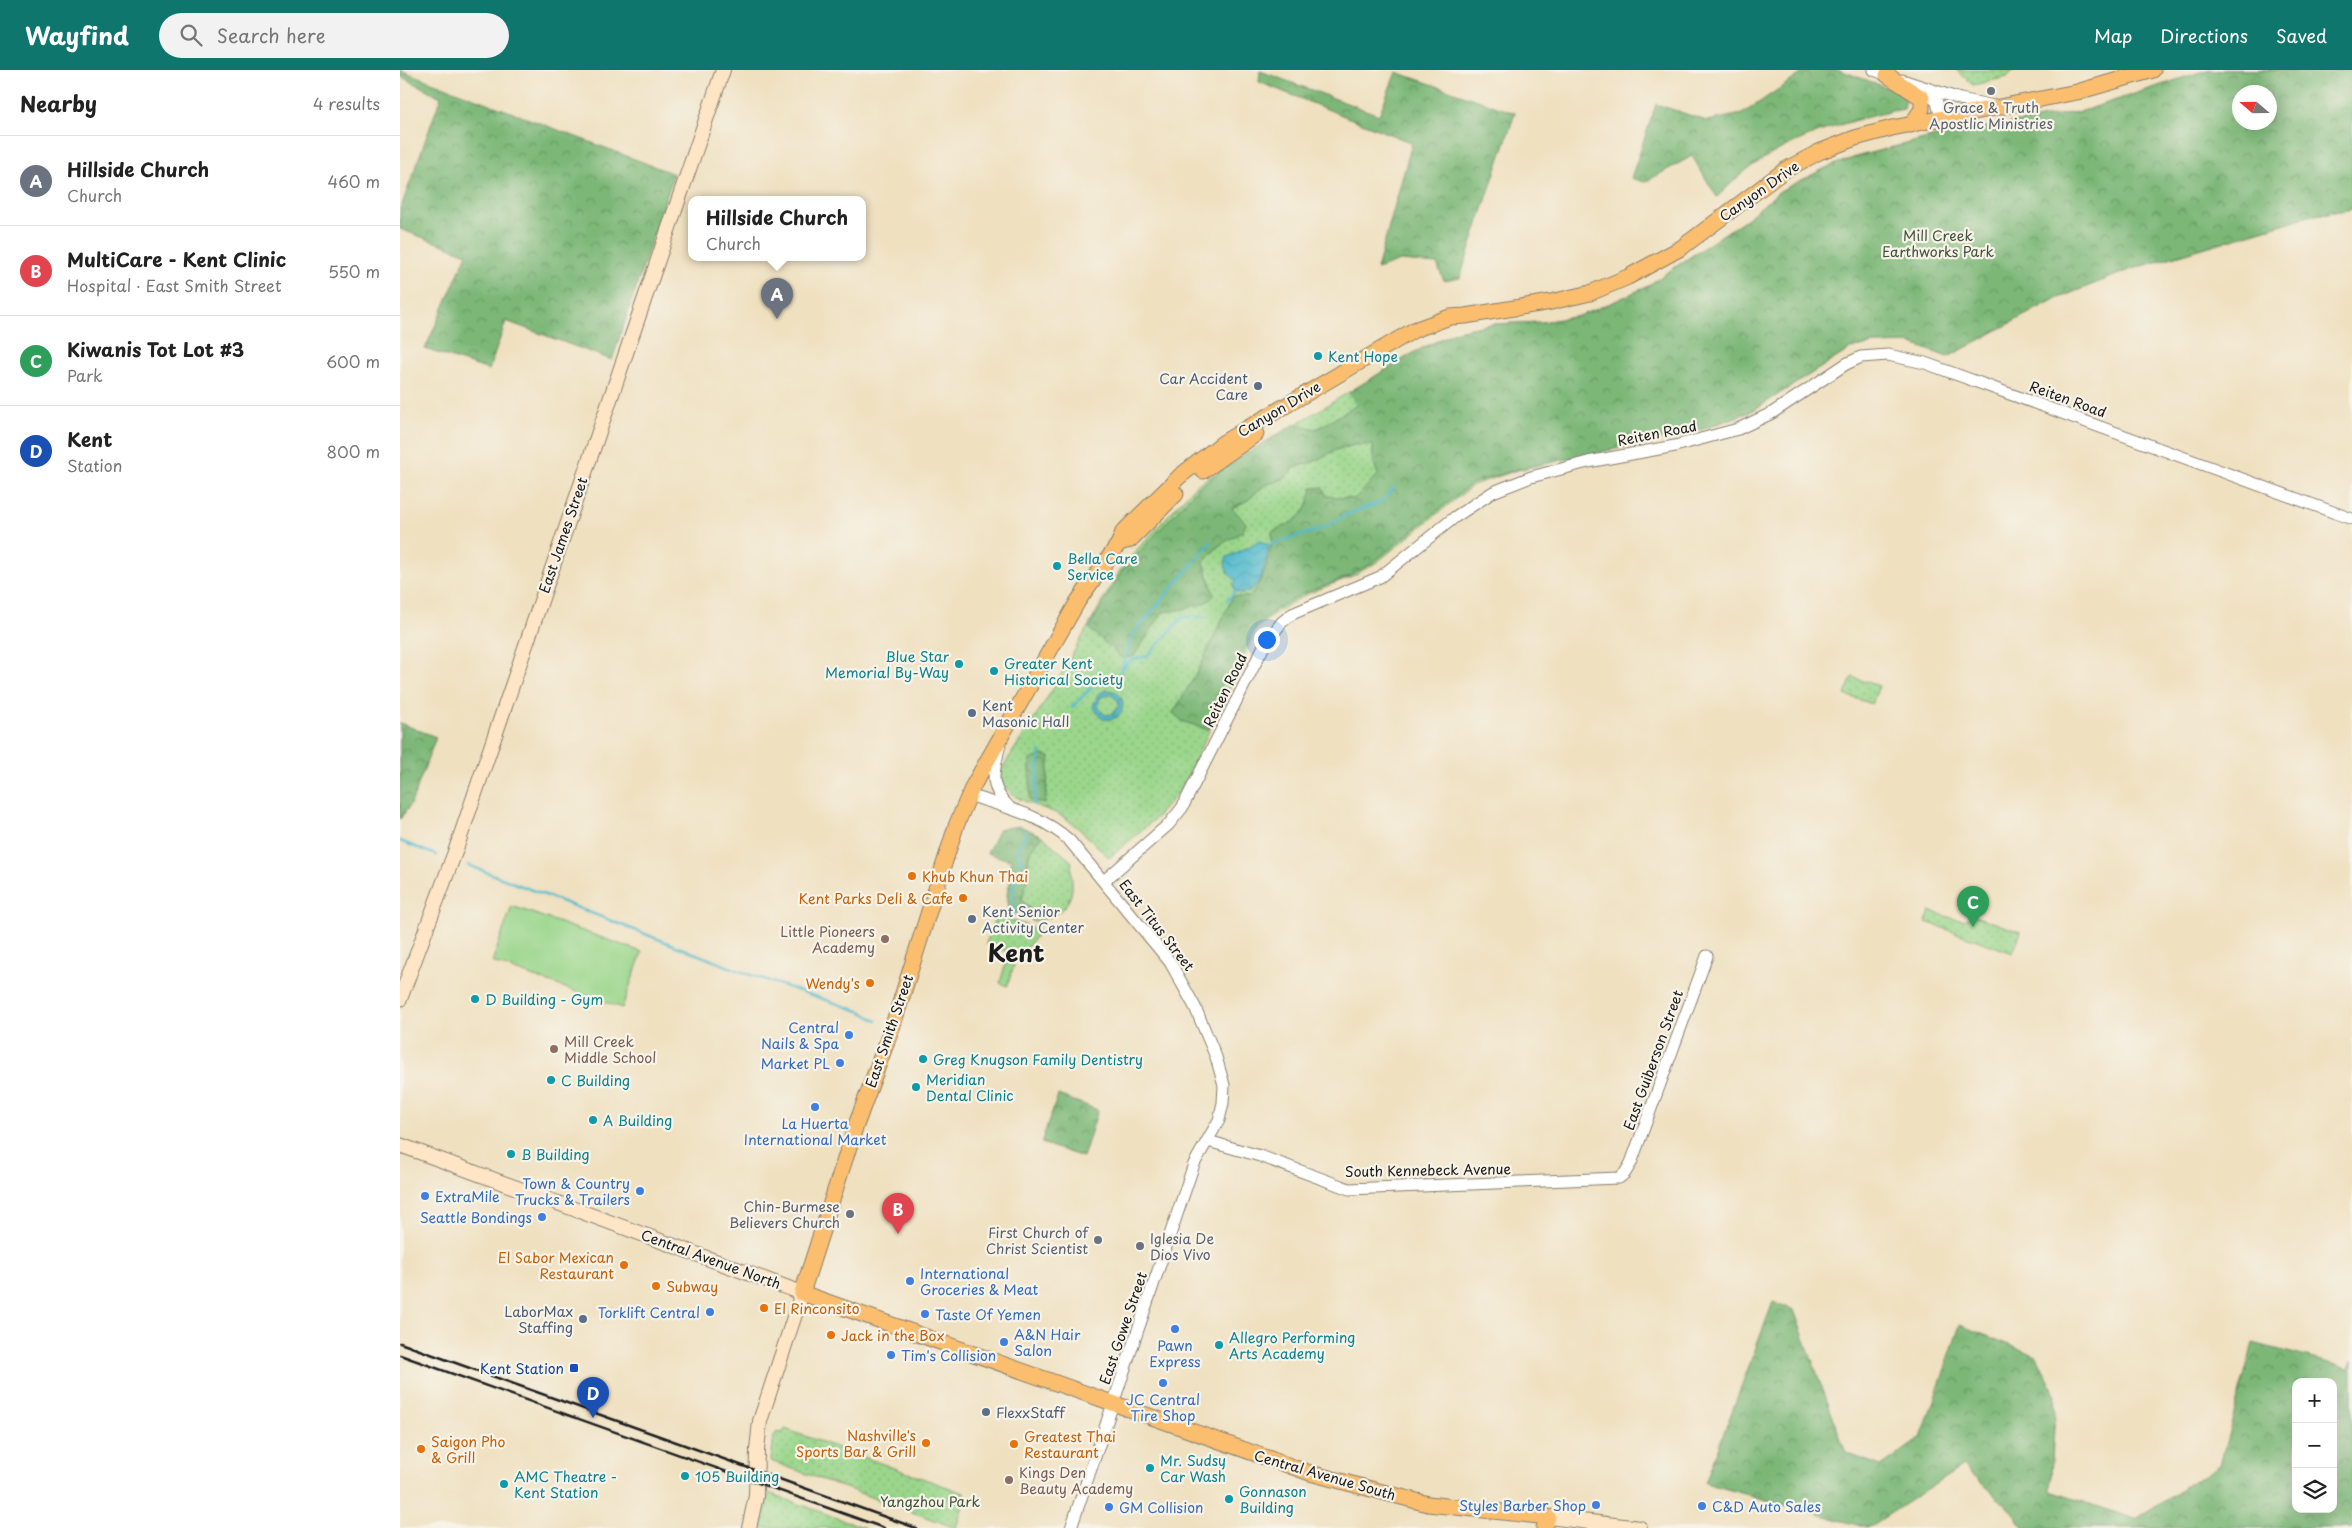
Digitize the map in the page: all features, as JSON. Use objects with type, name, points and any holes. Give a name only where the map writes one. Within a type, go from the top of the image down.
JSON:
[{"type":"main road","name":"East James Street","points":[[400,999],[455,852],[723,70]]},
{"type":"main road","name":"Canyon Drive","points":[[1078,601],[1119,542],[1130,540],[1195,477],[1234,448],[1407,344],[1452,326],[1465,316],[1590,293],[1628,278],[1681,248],[1769,181],[1802,161],[1855,138],[2078,92],[2153,70]]},
{"type":"main road","points":[[1880,72],[1922,98],[1922,109],[1911,125]]},
{"type":"main road","name":"East Smith Street","points":[[749,1528],[756,1496],[760,1421],[873,1077],[893,1025],[956,826],[969,795],[1002,733],[1078,601]]},
{"type":"main road","name":"Central Avenue North","points":[[400,1145],[802,1293],[1022,1371]]},
{"type":"main road","name":"Central Avenue South","points":[[1022,1371],[1268,1459],[1361,1488],[1428,1504],[1546,1523],[1640,1528]]},
{"type":"street","points":[[1880,72],[1960,99],[2003,107]]},
{"type":"street","points":[[1902,80],[1933,96],[1939,106],[1942,119]]},
{"type":"street","name":"Reiten Road","points":[[1104,881],[1169,824],[1182,808],[1265,644],[1282,622],[1292,614],[1380,577],[1455,517],[1493,492],[1531,477],[1588,462],[1675,446],[1738,429],[1772,413],[1846,364],[1861,358],[1888,355],[1925,363],[2352,518]]},
{"type":"street","points":[[1002,733],[994,784],[999,797],[1010,809]]},
{"type":"street","name":"East Titus Street","points":[[969,795],[1033,816],[1059,831],[1104,881],[1170,962],[1195,1007],[1216,1057],[1224,1085],[1223,1103],[1219,1120],[1208,1140]]},
{"type":"street","name":"East Guiberson Street","points":[[1625,1173],[1631,1163],[1707,956]]},
{"type":"street","name":"South Kennebeck Avenue","points":[[1208,1140],[1260,1156],[1337,1187],[1349,1189],[1612,1179],[1625,1173]]},
{"type":"street","name":"East Gowe Street","points":[[1071,1528],[1194,1164],[1208,1140]]},
{"type":"green space","points":[[400,70],[674,174],[612,360],[506,321],[489,370],[425,349],[467,254],[400,229],[400,210],[441,97],[400,76]]},
{"type":"green space","points":[[1803,70],[1839,70],[1907,95],[1904,109],[1864,118],[1806,137],[1769,155],[1748,169],[1717,197],[1692,156],[1645,182],[1631,178],[1656,104],[1707,121],[1742,114],[1801,74]]},
{"type":"green space","points":[[1956,70],[2014,70],[2007,77],[1973,85]]},
{"type":"green space","name":"Mill Creek Earthworks Park","points":[[2207,70],[2352,70],[2352,209],[2309,216],[2129,270],[2051,301],[1948,357],[1910,343],[1873,344],[1850,349],[1752,411],[1692,433],[1558,460],[1515,471],[1473,485],[1377,562],[1355,575],[1305,595],[1277,611],[1256,629],[1240,667],[1181,789],[1156,818],[1109,858],[1068,820],[1059,814],[1028,803],[1011,793],[1003,785],[998,775],[1051,692],[1123,565],[1196,485],[1415,352],[1457,331],[1492,324],[1542,322],[1579,316],[1646,287],[1749,217],[1780,191],[1828,167],[1859,156],[1940,135],[2083,111]]},
{"type":"green space","name":"Mill Creek Earthworks Park","points":[[2207,70],[2352,70],[2352,209],[2309,216],[2129,270],[2051,301],[1948,357],[1910,343],[1873,344],[1850,349],[1752,411],[1692,433],[1515,470],[1472,483],[1372,563],[1347,577],[1302,594],[1277,608],[1255,627],[1231,678],[1223,681],[1218,691],[1222,700],[1208,730],[1182,721],[1173,713],[1199,669],[1233,596],[1248,597],[1254,591],[1263,575],[1269,558],[1272,532],[1288,524],[1304,512],[1312,488],[1322,487],[1327,496],[1354,499],[1378,475],[1373,459],[1373,445],[1354,445],[1336,450],[1313,462],[1296,467],[1283,479],[1265,485],[1248,500],[1232,508],[1246,523],[1243,531],[1217,547],[1204,562],[1214,595],[1198,605],[1163,612],[1134,656],[1122,658],[1089,628],[1122,571],[1199,487],[1242,456],[1295,424],[1317,429],[1357,405],[1349,392],[1415,352],[1457,331],[1492,324],[1542,322],[1579,316],[1611,303],[1646,287],[1749,217],[1780,191],[1828,167],[1859,156],[1940,135],[2083,111]]},
{"type":"green space","points":[[1260,71],[1379,115],[1396,72],[1515,113],[1460,278],[1444,281],[1437,264],[1400,261],[1377,269],[1412,143],[1259,82]]},
{"type":"green space","points":[[1852,677],[1879,686],[1872,704],[1845,695]]},
{"type":"green space","points":[[400,723],[436,737],[411,804],[400,819]]},
{"type":"green space","points":[[1043,755],[1050,757],[1045,804],[1030,800],[1030,760]]},
{"type":"green space","points":[[1020,826],[1042,836],[1029,853],[1027,879],[1022,900],[1029,907],[1032,919],[1009,909],[1007,894],[1013,870],[1010,860],[987,853],[999,829]]},
{"type":"green space","points":[[1042,836],[1072,862],[1072,885],[1069,900],[1060,911],[1046,918],[1032,921],[1029,907],[1022,900],[1027,879],[1029,853]]},
{"type":"green space","points":[[512,906],[642,952],[622,1008],[492,962]]},
{"type":"green space","points":[[1930,911],[1963,920],[1975,916],[2021,932],[2013,953],[1926,922]]},
{"type":"green space","points":[[996,915],[1037,929],[1039,932],[1022,954],[1019,955],[986,944]]},
{"type":"green space","points":[[1006,962],[1014,965],[1007,986],[1000,983]]},
{"type":"green space","points":[[1058,1095],[1098,1110],[1083,1157],[1041,1143]]},
{"type":"green space","points":[[1773,1302],[1794,1310],[1846,1453],[1881,1466],[1921,1438],[1960,1325],[2037,1356],[2056,1396],[2050,1491],[2136,1519],[2220,1465],[2253,1343],[2349,1368],[2352,1360],[2352,1528],[2023,1528],[2017,1516],[1963,1466],[1868,1528],[1705,1483]]},
{"type":"green space","name":"Yangzhou Park","points":[[785,1429],[964,1493],[966,1496],[956,1528],[771,1461],[774,1436],[777,1432],[783,1433]]},
{"type":"green space","points":[[769,1493],[865,1528],[762,1528]]},
{"type":"water","points":[[1260,541],[1269,545],[1260,578],[1250,590],[1243,593],[1235,592],[1233,585],[1236,581],[1226,568],[1226,558]]},
{"type":"water","points":[[1107,690],[1115,692],[1120,696],[1122,708],[1116,718],[1101,718],[1093,707],[1098,694]],"holes":[[[1110,694],[1118,700],[1119,706],[1113,714],[1106,715],[1098,705],[1101,697]]]},
{"type":"waterway","points":[[1269,545],[1324,528],[1348,514],[1381,502],[1394,488]]},
{"type":"waterway","points":[[1072,707],[1094,685],[1117,675],[1121,671],[1131,640],[1138,628],[1211,542]]},
{"type":"waterway","points":[[1227,601],[1235,592]]},
{"type":"waterway","points":[[1123,668],[1131,660],[1147,656],[1183,617],[1205,617]]},
{"type":"waterway","points":[[1034,805],[1040,752]]},
{"type":"waterway","points":[[1015,915],[1013,889],[1022,866],[1018,850],[1027,831]]},
{"type":"waterway","points":[[400,841],[436,855]]},
{"type":"waterway","points":[[468,865],[745,973],[862,1012],[877,1021]]},
{"type":"railway","points":[[400,1343],[916,1528]]},
{"type":"railway","points":[[400,1355],[884,1528]]},
{"type":"place","name":"Grace & Truth Apostlic Ministries","points":[[1991,91]]},
{"type":"place","name":"Hillside Church","points":[[777,319]]},
{"type":"place","name":"Kent Hope","points":[[1318,356]]},
{"type":"place","name":"Car Accident Care","points":[[1258,386]]},
{"type":"place","name":"Bella Care Service","points":[[1057,566]]},
{"type":"place","name":"Blue Star Memorial By-Way","points":[[959,664]]},
{"type":"place","name":"Greater Kent Historical Society","points":[[994,671]]},
{"type":"place","name":"Kent Masonic Hall","points":[[972,713]]},
{"type":"place","name":"Khub Khun Thai","points":[[912,876]]},
{"type":"place","name":"Kent Parks Deli & Cafe","points":[[963,898]]},
{"type":"place","name":"Kent Senior Activity Center","points":[[972,919]]},
{"type":"place","name":"Kiwanis Tot Lot #3","points":[[1973,927]]},
{"type":"place","name":"Little Pioneers Academy","points":[[885,939]]},
{"type":"place","name":"Wendy's","points":[[870,983]]},
{"type":"place","name":"D Building - Gym","points":[[475,999]]},
{"type":"place","name":"Central Nails & Spa","points":[[849,1035]]},
{"type":"place","name":"Mill Creek Middle School","points":[[554,1049]]},
{"type":"place","name":"Greg Knugson Family Dentistry","points":[[923,1059]]},
{"type":"place","name":"Market PL","points":[[840,1063]]},
{"type":"place","name":"C Building","points":[[551,1080]]},
{"type":"place","name":"Meridian Dental Clinic","points":[[916,1087]]},
{"type":"place","name":"La Huerta International Market","points":[[815,1107]]},
{"type":"place","name":"A Building","points":[[593,1120]]},
{"type":"place","name":"B Building","points":[[511,1154]]},
{"type":"place","name":"Town & Country Trucks & Trailers","points":[[640,1191]]},
{"type":"place","name":"ExtraMile","points":[[425,1196]]},
{"type":"place","name":"Chin-Burmese Believers Church","points":[[850,1214]]},
{"type":"place","name":"Seattle Bondings","points":[[542,1217]]},
{"type":"place","name":"MultiCare - Kent Clinic","points":[[898,1234]]},
{"type":"place","name":"First Church of Christ Scientist","points":[[1098,1240]]},
{"type":"place","name":"Iglesia De Dios Vivo","points":[[1140,1246]]},
{"type":"place","name":"El Sabor Mexican Restaurant","points":[[624,1265]]},
{"type":"place","name":"International Groceries & Meat","points":[[910,1281]]},
{"type":"place","name":"Subway","points":[[656,1286]]},
{"type":"place","name":"El Rinconsito","points":[[764,1308]]},
{"type":"place","name":"Torklift Central","points":[[710,1312]]},
{"type":"place","name":"Taste Of Yemen","points":[[925,1314]]},
{"type":"place","name":"LaborMax Staffing","points":[[583,1319]]},
{"type":"place","name":"Pawn Express","points":[[1175,1329]]},
{"type":"place","name":"Jack in the Box","points":[[831,1335]]},
{"type":"place","name":"A&N Hair Salon","points":[[1004,1342]]},
{"type":"place","name":"Allegro Performing Arts Academy","points":[[1219,1345]]},
{"type":"place","name":"Tim's Collision","points":[[891,1355]]},
{"type":"place","name":"Kent Station","points":[[574,1368]]},
{"type":"place","name":"JC Central Tire Shop","points":[[1163,1383]]},
{"type":"place","name":"FlexxStaff","points":[[986,1412]]},
{"type":"place","name":"Kent","points":[[593,1418]]},
{"type":"place","name":"Nashville's Sports Bar & Grill","points":[[926,1443]]},
{"type":"place","name":"Greatest Thai Restaurant","points":[[1014,1444]]},
{"type":"place","name":"Saigon Pho & Grill","points":[[421,1449]]},
{"type":"place","name":"Mr. Sudsy Car Wash","points":[[1150,1468]]},
{"type":"place","name":"105 Building","points":[[685,1476]]},
{"type":"place","name":"Kings Den Beauty Academy","points":[[1009,1480]]},
{"type":"place","name":"AMC Theatre - Kent Station","points":[[504,1484]]},
{"type":"place","name":"Gonnason Building","points":[[1229,1499]]},
{"type":"place","name":"Styles Barber Shop","points":[[1596,1505]]},
{"type":"place","name":"C&D Auto Sales","points":[[1702,1506]]},
{"type":"place","name":"GM Collision","points":[[1109,1507]]},
{"type":"district","name":"Kent","points":[[1016,952]]}]
